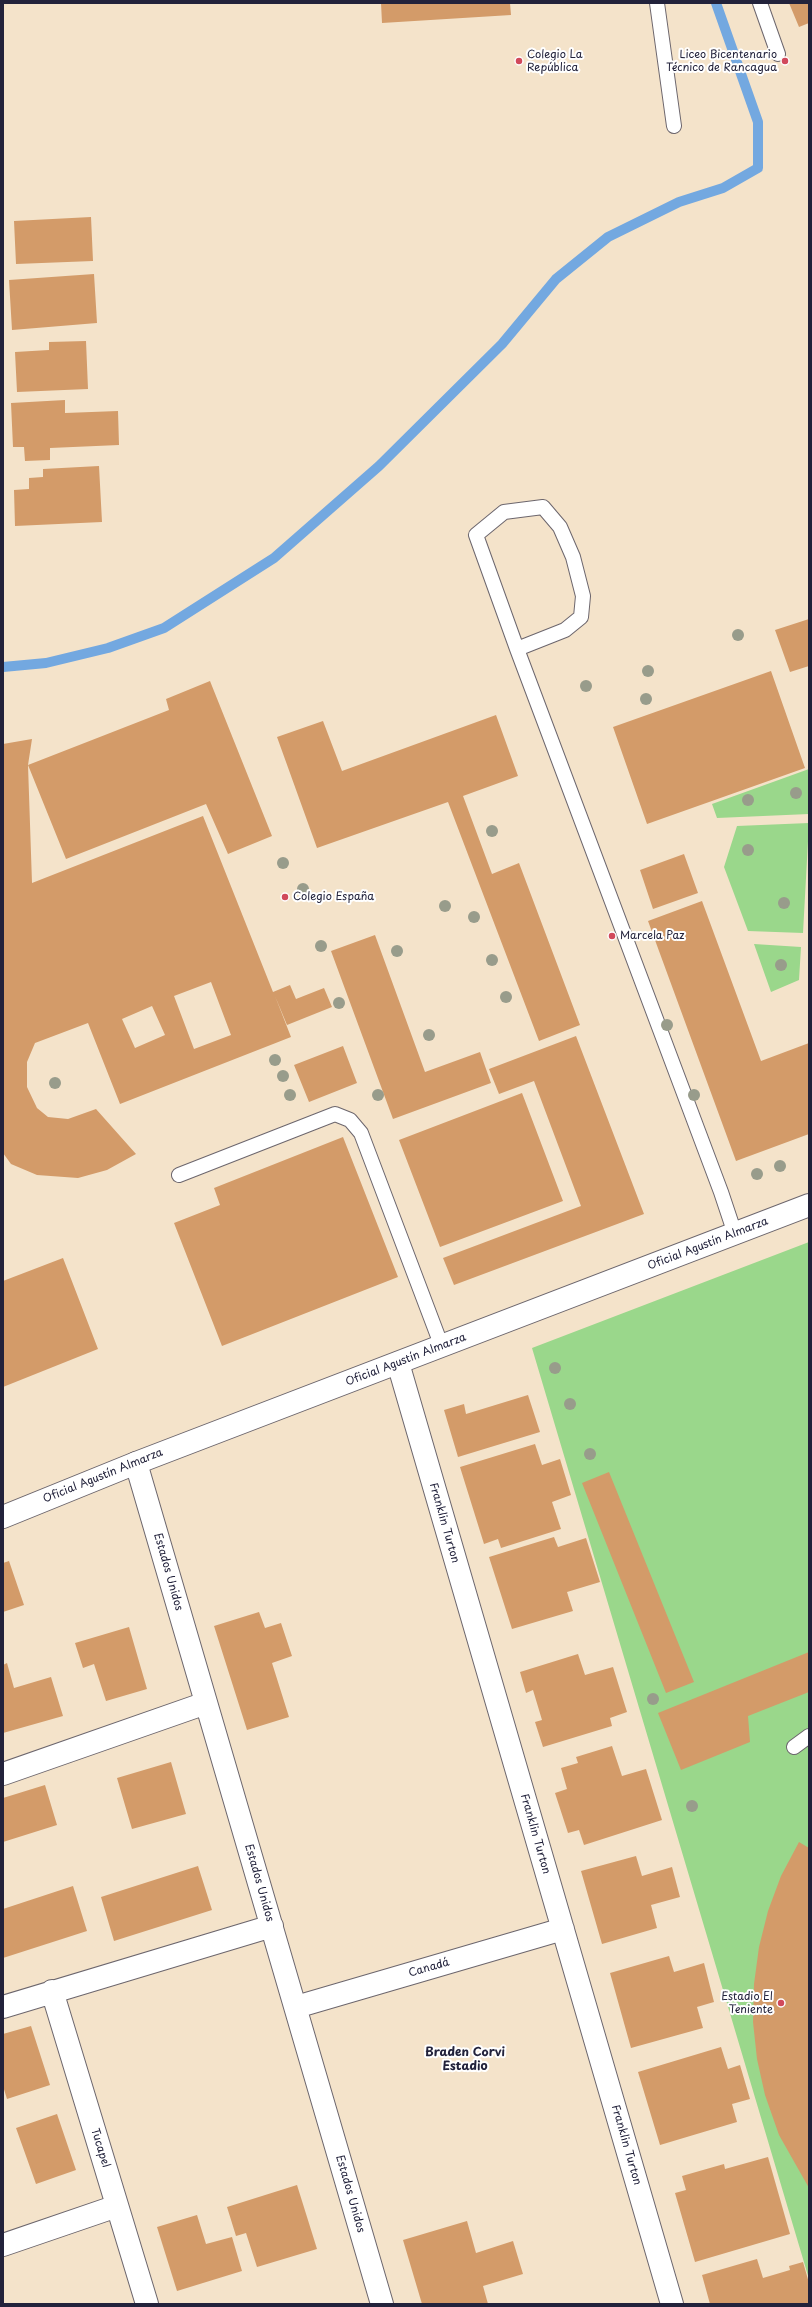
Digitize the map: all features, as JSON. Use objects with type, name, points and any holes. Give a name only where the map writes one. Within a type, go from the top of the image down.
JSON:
[{"type":"street","name":"Oficial Agustín Almarza","points":[[3,1517],[136,1463],[398,1364],[809,1205]]},
{"type":"street","name":"Franklin Turton","points":[[398,1364],[672,2304]]},
{"type":"street","name":"Estados Unidos","points":[[136,1463],[382,2304]]},
{"type":"street","points":[[3,1774],[206,1703]]},
{"type":"street","points":[[3,2007],[272,1926]]},
{"type":"street","name":"Canadá","points":[[296,2007],[563,1929]]},
{"type":"street","name":"Tucapel","points":[[52,1991],[147,2304]]},
{"type":"street","points":[[3,2245],[117,2206]]},
{"type":"lane","points":[[657,3],[674,126]]},
{"type":"lane","points":[[760,3],[778,54]]},
{"type":"lane","points":[[517,649],[565,630],[581,617],[583,596],[573,557],[560,527],[543,508],[504,512],[476,535],[517,649],[736,1234]]},
{"type":"lane","points":[[179,1175],[335,1114],[350,1120],[361,1133],[442,1347]]},
{"type":"lane","points":[[794,1747],[809,1736]]},
{"type":"green space","points":[[809,769],[809,814],[717,818],[712,804]]},
{"type":"green space","points":[[809,823],[803,933],[748,931],[724,867],[737,826]]},
{"type":"green space","points":[[754,944],[801,947],[799,980],[771,992]]},
{"type":"green space","name":"Estadio El Teniente","points":[[809,1242],[809,2279],[532,1348]]},
{"type":"building","points":[[381,3],[510,3],[511,15],[382,23]]},
{"type":"building","points":[[789,3],[809,3],[809,23],[799,27]]},
{"type":"building","points":[[91,217],[93,261],[16,264],[14,221]]},
{"type":"building","points":[[94,274],[97,323],[12,330],[9,280]]},
{"type":"building","points":[[86,341],[88,389],[17,392],[15,352],[49,350],[49,342]]},
{"type":"building","points":[[65,400],[65,413],[118,411],[119,445],[50,448],[50,460],[25,461],[24,447],[13,447],[11,403]]},
{"type":"building","points":[[99,466],[102,522],[15,526],[14,490],[29,489],[29,478],[43,477],[43,469]]},
{"type":"building","points":[[809,619],[809,666],[790,672],[775,630]]},
{"type":"building","points":[[771,671],[805,768],[647,824],[613,727]]},
{"type":"building","points":[[210,681],[272,836],[228,854],[206,804],[66,859],[28,765],[169,710],[166,699]]},
{"type":"building","points":[[496,715],[518,776],[463,796],[492,874],[519,863],[580,1025],[539,1041],[448,802],[317,848],[277,737],[323,721],[342,771]]},
{"type":"building","points":[[32,739],[28,765],[32,883],[203,816],[273,992],[290,985],[296,999],[324,988],[332,1007],[287,1025],[275,996],[291,1037],[120,1104],[88,1023],[35,1043],[27,1062],[27,1087],[37,1108],[48,1117],[68,1119],[96,1109],[136,1154],[107,1170],[78,1178],[37,1175],[11,1164],[3,1153],[3,744]],"holes":[[[211,982],[231,1035],[194,1049],[174,996]],[[152,1006],[165,1035],[135,1048],[122,1019]]]},
{"type":"building","points":[[684,854],[698,893],[653,909],[640,870]]},
{"type":"building","points":[[702,901],[761,1061],[809,1043],[809,1134],[736,1161],[648,921]]},
{"type":"building","points":[[375,935],[425,1072],[480,1052],[491,1083],[393,1119],[331,951]]},
{"type":"building","points":[[576,1036],[644,1214],[454,1285],[443,1258],[581,1206],[534,1081],[499,1094],[489,1069]]},
{"type":"building","points":[[343,1046],[357,1083],[309,1102],[294,1065]]},
{"type":"building","points":[[522,1093],[563,1201],[440,1247],[399,1140]]},
{"type":"building","points":[[343,1137],[398,1277],[222,1346],[174,1223],[220,1205],[214,1188]]},
{"type":"building","points":[[63,1258],[98,1349],[3,1387],[3,1281]]},
{"type":"building","points":[[528,1395],[540,1432],[458,1457],[444,1410],[464,1404],[466,1414]]},
{"type":"building","points":[[535,1444],[542,1465],[560,1459],[571,1495],[552,1502],[561,1529],[501,1548],[498,1539],[484,1544],[460,1467]]},
{"type":"building","points":[[609,1472],[694,1682],[666,1693],[582,1483]]},
{"type":"building","points":[[554,1537],[558,1547],[586,1538],[600,1582],[567,1592],[573,1611],[512,1629],[489,1557]]},
{"type":"building","points":[[9,1561],[24,1605],[3,1612],[3,1563]]},
{"type":"building","points":[[259,1612],[265,1628],[281,1623],[292,1656],[272,1663],[289,1717],[247,1730],[214,1626]]},
{"type":"building","points":[[129,1627],[147,1689],[106,1701],[94,1664],[83,1668],[75,1643]]},
{"type":"building","points":[[809,1652],[809,1692],[748,1716],[750,1742],[681,1770],[658,1713]]},
{"type":"building","points":[[578,1654],[585,1675],[613,1667],[627,1712],[610,1718],[612,1726],[543,1747],[535,1722],[542,1720],[533,1690],[526,1693],[520,1672]]},
{"type":"building","points":[[7,1663],[14,1688],[51,1677],[63,1716],[3,1733],[3,1665]]},
{"type":"building","points":[[612,1746],[622,1776],[646,1769],[662,1820],[584,1845],[579,1830],[568,1833],[555,1793],[567,1789],[561,1768],[578,1763],[576,1757]]},
{"type":"building","points":[[171,1762],[186,1814],[132,1829],[117,1778]]},
{"type":"building","points":[[45,1785],[57,1825],[3,1842],[3,1798]]},
{"type":"building","name":"Estadio El Teniente","points":[[799,1842],[809,1848],[809,2188],[779,2135],[765,2095],[757,2059],[753,2022],[754,1984],[759,1947],[768,1911],[781,1876]]},
{"type":"building","points":[[636,1856],[642,1876],[672,1867],[680,1897],[651,1905],[657,1928],[602,1944],[581,1871]]},
{"type":"building","points":[[198,1866],[212,1910],[114,1941],[101,1897]]},
{"type":"building","points":[[73,1886],[87,1931],[3,1958],[3,1909]]},
{"type":"building","points":[[669,1956],[674,1972],[704,1963],[714,2002],[697,2007],[703,2028],[631,2048],[610,1973]]},
{"type":"building","points":[[31,2026],[50,2085],[7,2099],[3,2086],[3,2034]]},
{"type":"building","points":[[721,2047],[728,2069],[740,2065],[750,2099],[732,2104],[737,2122],[660,2145],[638,2072]]},
{"type":"building","points":[[57,2114],[76,2170],[36,2184],[16,2128]]},
{"type":"building","points":[[768,2157],[790,2234],[695,2262],[675,2193],[686,2190],[682,2176],[724,2164],[725,2169]]},
{"type":"building","points":[[297,2185],[317,2249],[257,2267],[246,2233],[236,2236],[227,2207]]},
{"type":"building","points":[[197,2215],[206,2244],[232,2237],[242,2271],[177,2291],[157,2227]]},
{"type":"building","points":[[467,2221],[476,2253],[513,2241],[523,2274],[483,2286],[488,2304],[422,2304],[403,2240]]},
{"type":"building","points":[[757,2259],[763,2278],[790,2270],[789,2266],[803,2262],[809,2283],[809,2303],[710,2304],[702,2275]]},
{"type":"waterway","points":[[3,667],[46,663],[108,648],[164,628],[274,558],[379,466],[502,344],[556,279],[608,237],[679,202],[723,188],[758,168],[758,122],[716,3]]},
{"type":"place","name":"Colegio La República","points":[[519,61]]},
{"type":"place","name":"Liceo Bicentenario Técnico de Rancagua","points":[[785,61]]},
{"type":"place","name":"Colegio España","points":[[285,897]]},
{"type":"place","name":"Marcela Paz","points":[[612,936]]},
{"type":"place","name":"Estadio El Teniente","points":[[781,2003]]},
{"type":"district","name":"Braden Corvi Estadio","points":[[465,2060]]}]
